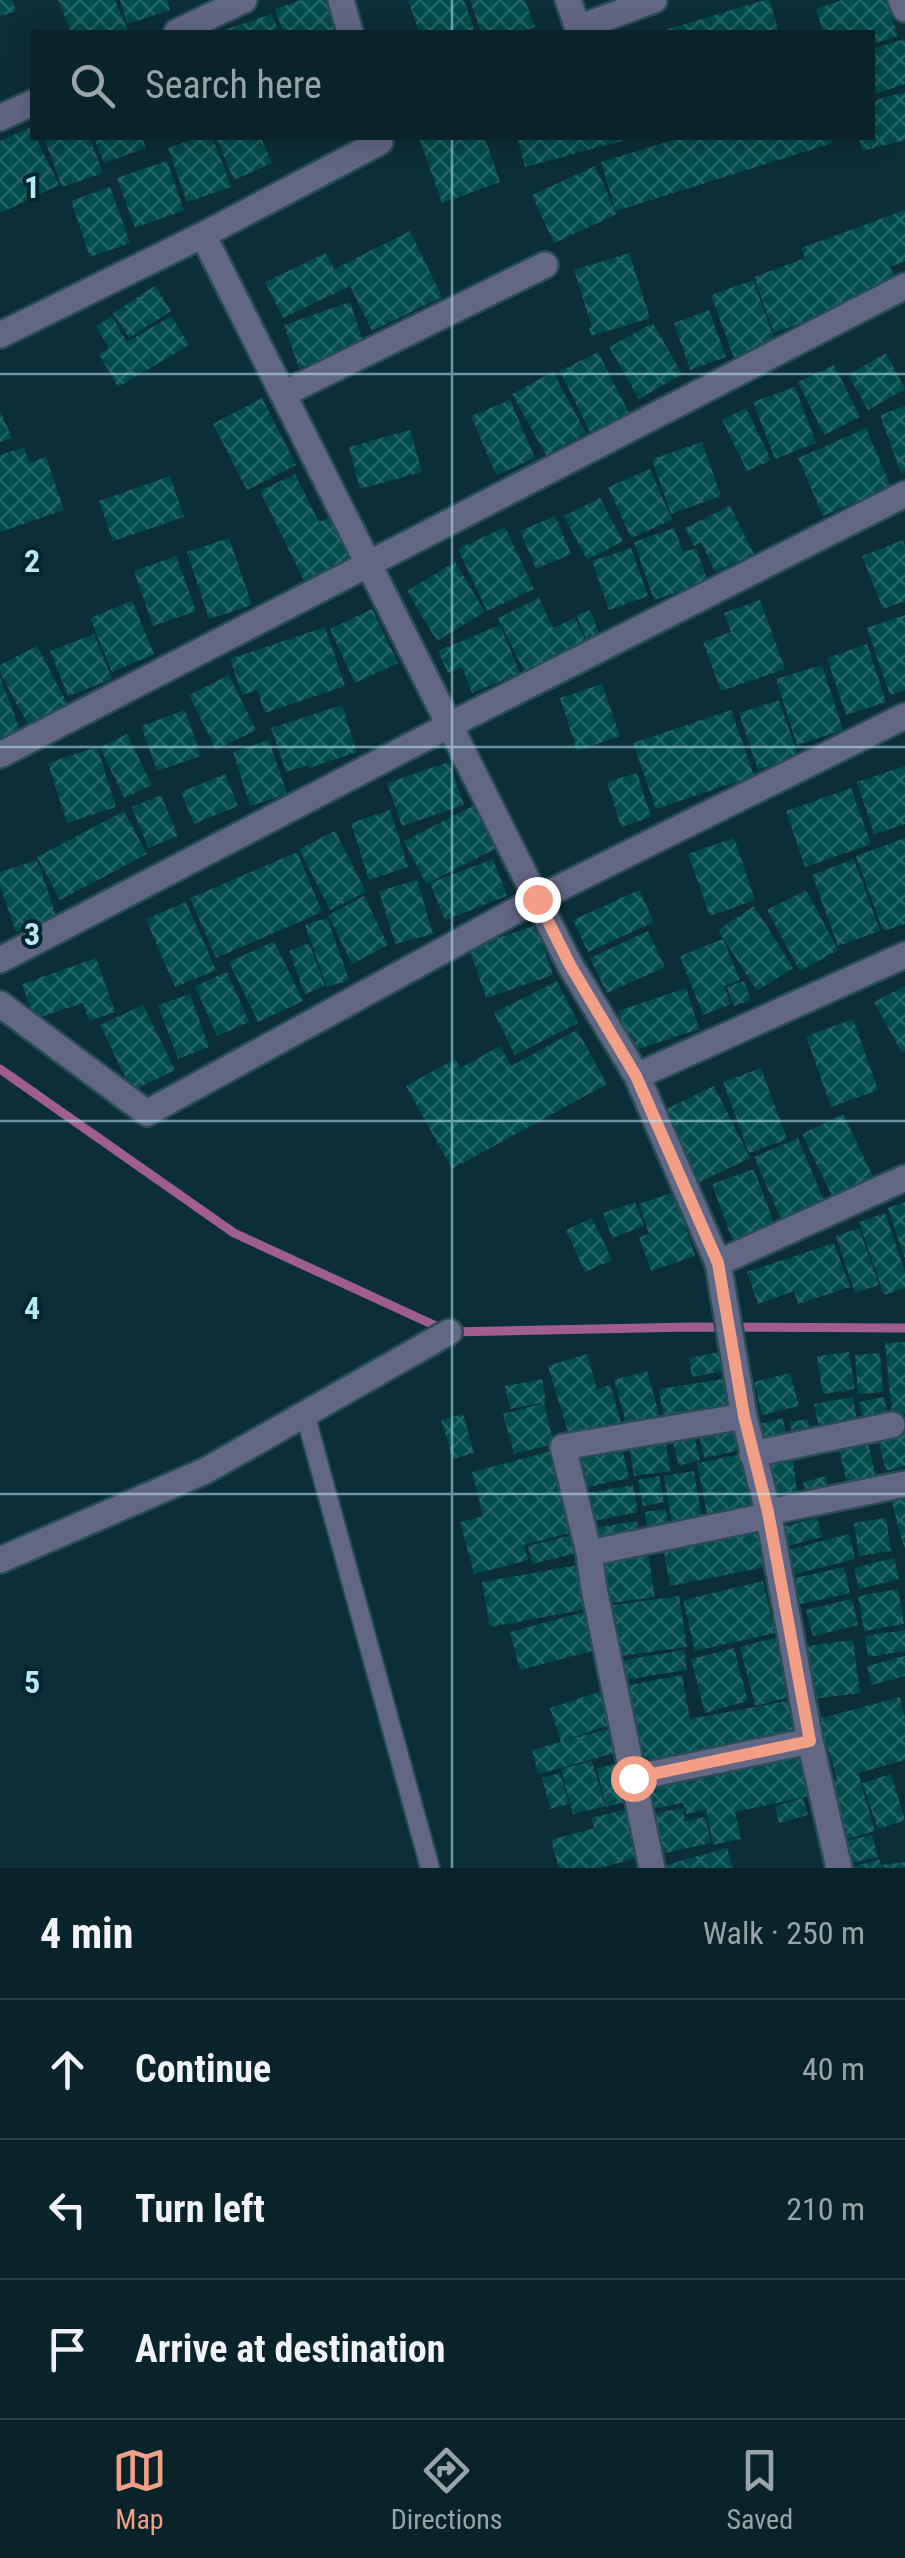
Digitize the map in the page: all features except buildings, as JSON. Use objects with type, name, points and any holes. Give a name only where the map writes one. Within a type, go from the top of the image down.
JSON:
[{"type":"street","points":[[181,30],[244,0]]},
{"type":"street","points":[[341,0],[349,30]]},
{"type":"street","points":[[568,0],[572,30],[654,0]]},
{"type":"street","points":[[901,0],[905,9]]},
{"type":"street","points":[[0,118],[30,103]]},
{"type":"street","points":[[0,335],[203,235],[380,140]]},
{"type":"street","points":[[203,235],[570,965],[636,1076],[718,1263],[744,1416],[840,1868]]},
{"type":"street","points":[[284,394],[545,264]]},
{"type":"street","points":[[0,755],[905,286]]},
{"type":"street","points":[[0,960],[905,494]]},
{"type":"street","points":[[0,1004],[147,1113],[537,899],[905,716]]},
{"type":"street","points":[[636,1076],[905,955]]},
{"type":"street","points":[[718,1263],[905,1178]]},
{"type":"street","points":[[0,1560],[206,1471],[449,1332]]},
{"type":"street","points":[[652,1868],[589,1553],[563,1447],[744,1416]]},
{"type":"street","points":[[752,1454],[892,1426]]},
{"type":"street","points":[[589,1553],[905,1484]]},
{"type":"street","points":[[633,1778],[810,1741]]},
{"type":"lane","points":[[305,1414],[430,1868]]},
{"type":"waterway","points":[[0,1069],[234,1233],[449,1332],[905,1328]]},
{"type":"route","points":[[537,899],[570,965],[636,1076],[718,1263],[744,1416],[768,1512],[810,1741],[633,1778]]}]
